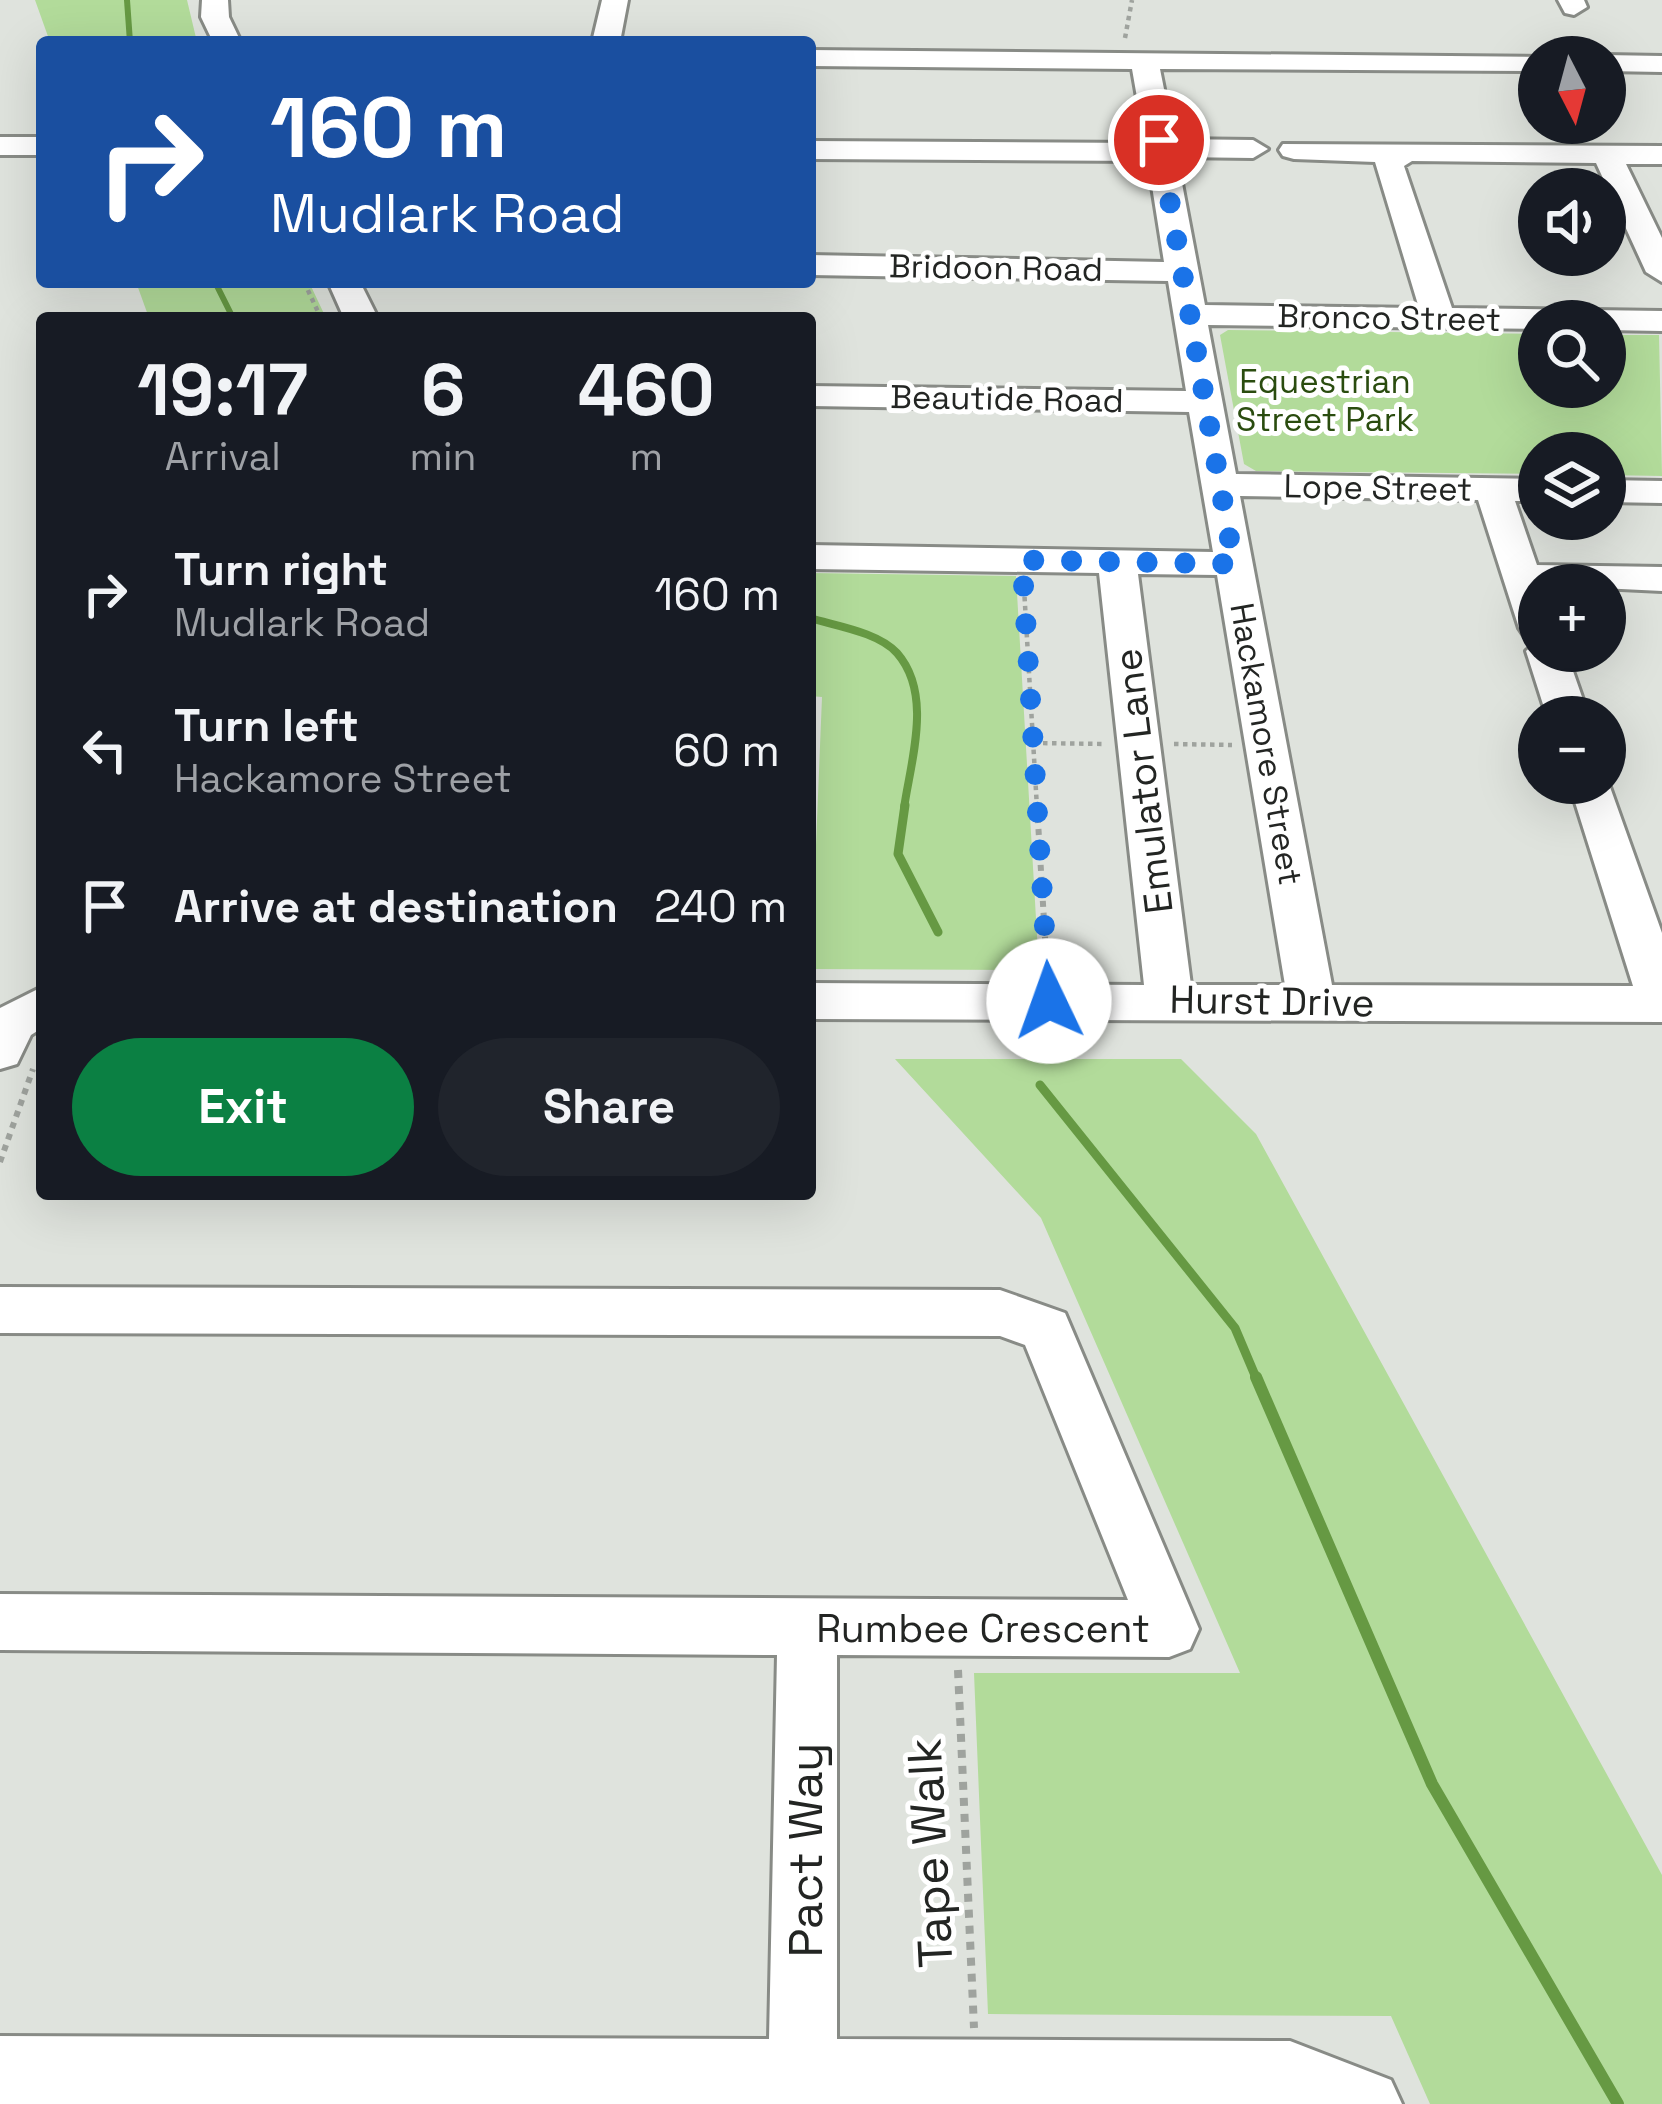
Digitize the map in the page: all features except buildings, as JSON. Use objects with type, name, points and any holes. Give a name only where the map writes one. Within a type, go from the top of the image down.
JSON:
[{"type":"street","points":[[215,0],[215,17],[224,36]]},
{"type":"street","points":[[607,36],[615,0]]},
{"type":"street","points":[[816,58],[1518,63]]},
{"type":"street","name":"Hackamore Street","points":[[1134,61],[1160,150],[1311,1001]]},
{"type":"street","points":[[1626,64],[1662,64]]},
{"type":"street","points":[[0,146],[36,146]]},
{"type":"street","points":[[816,150],[1253,149]]},
{"type":"street","points":[[1294,150],[1365,150],[1392,157],[1411,152],[1662,155]]},
{"type":"street","points":[[1607,155],[1662,270]]},
{"type":"street","points":[[1392,157],[1389,166],[1439,318]]},
{"type":"street","name":"Bridoon Road","points":[[816,265],[1181,272]]},
{"type":"street","name":"Bronco Street","points":[[1189,315],[1662,321]]},
{"type":"street","name":"Beautide Road","points":[[816,396],[1203,402]]},
{"type":"street","name":"Lope Street","points":[[1217,485],[1518,490]]},
{"type":"street","points":[[1493,490],[1518,565]]},
{"type":"street","points":[[1626,491],[1662,492]]},
{"type":"street","points":[[816,557],[1234,564]]},
{"type":"street","name":"Emulator Lane","points":[[1117,562],[1169,999]]},
{"type":"street","points":[[1626,578],[1662,579]]},
{"type":"street","points":[[1597,804],[1662,1004]]},
{"type":"street","name":"Hurst Drive","points":[[816,1001],[1662,1004]]},
{"type":"street","points":[[18,1056],[12,1024],[36,1009]]},
{"type":"street","name":"Rumbee Crescent","points":[[0,1310],[1000,1313],[1046,1329],[1169,1629],[0,1622]]},
{"type":"street","name":"Pact Way","points":[[803,2073],[807,1628]]},
{"type":"street","points":[[0,2069],[1290,2075],[1367,2104]]},
{"type":"path","points":[[1132,0],[1134,61]]},
{"type":"path","points":[[1022,560],[1049,1001]]},
{"type":"path","points":[[0,1162],[18,1056]]},
{"type":"path","name":"Tape Walk","points":[[956,1628],[976,2074]]},
{"type":"green space","points":[[35,0],[187,0],[196,36],[48,36]]},
{"type":"green space","points":[[138,288],[312,288],[323,312],[147,312]]},
{"type":"green space","name":"Equestrian Street Park","points":[[1228,330],[1518,334],[1518,408],[1626,408],[1626,335],[1659,335],[1662,476],[1626,475],[1626,432],[1518,432],[1518,474],[1256,471],[1244,464],[1220,335]]},
{"type":"green space","points":[[816,573],[1016,576],[1039,970],[816,969],[822,697],[816,696]]},
{"type":"green space","points":[[895,1059],[1181,1059],[1256,1134],[1662,1875],[1662,2104],[1430,2104],[1391,2016],[988,2014],[974,1673],[1240,1673],[1041,1218]]},
{"type":"waterway","points":[[127,0],[130,36]]},
{"type":"waterway","points":[[218,288],[230,312]]},
{"type":"waterway","points":[[816,620],[879,640],[908,669],[917,728],[904,808]]},
{"type":"waterway","points":[[905,805],[898,854],[938,932]]},
{"type":"waterway","points":[[1040,1085],[1235,1328],[1257,1380]]},
{"type":"waterway","points":[[1256,1377],[1432,1784],[1618,2104]]},
{"type":"route","points":[[1049,1001],[1022,560],[1234,564],[1159,140]]}]
